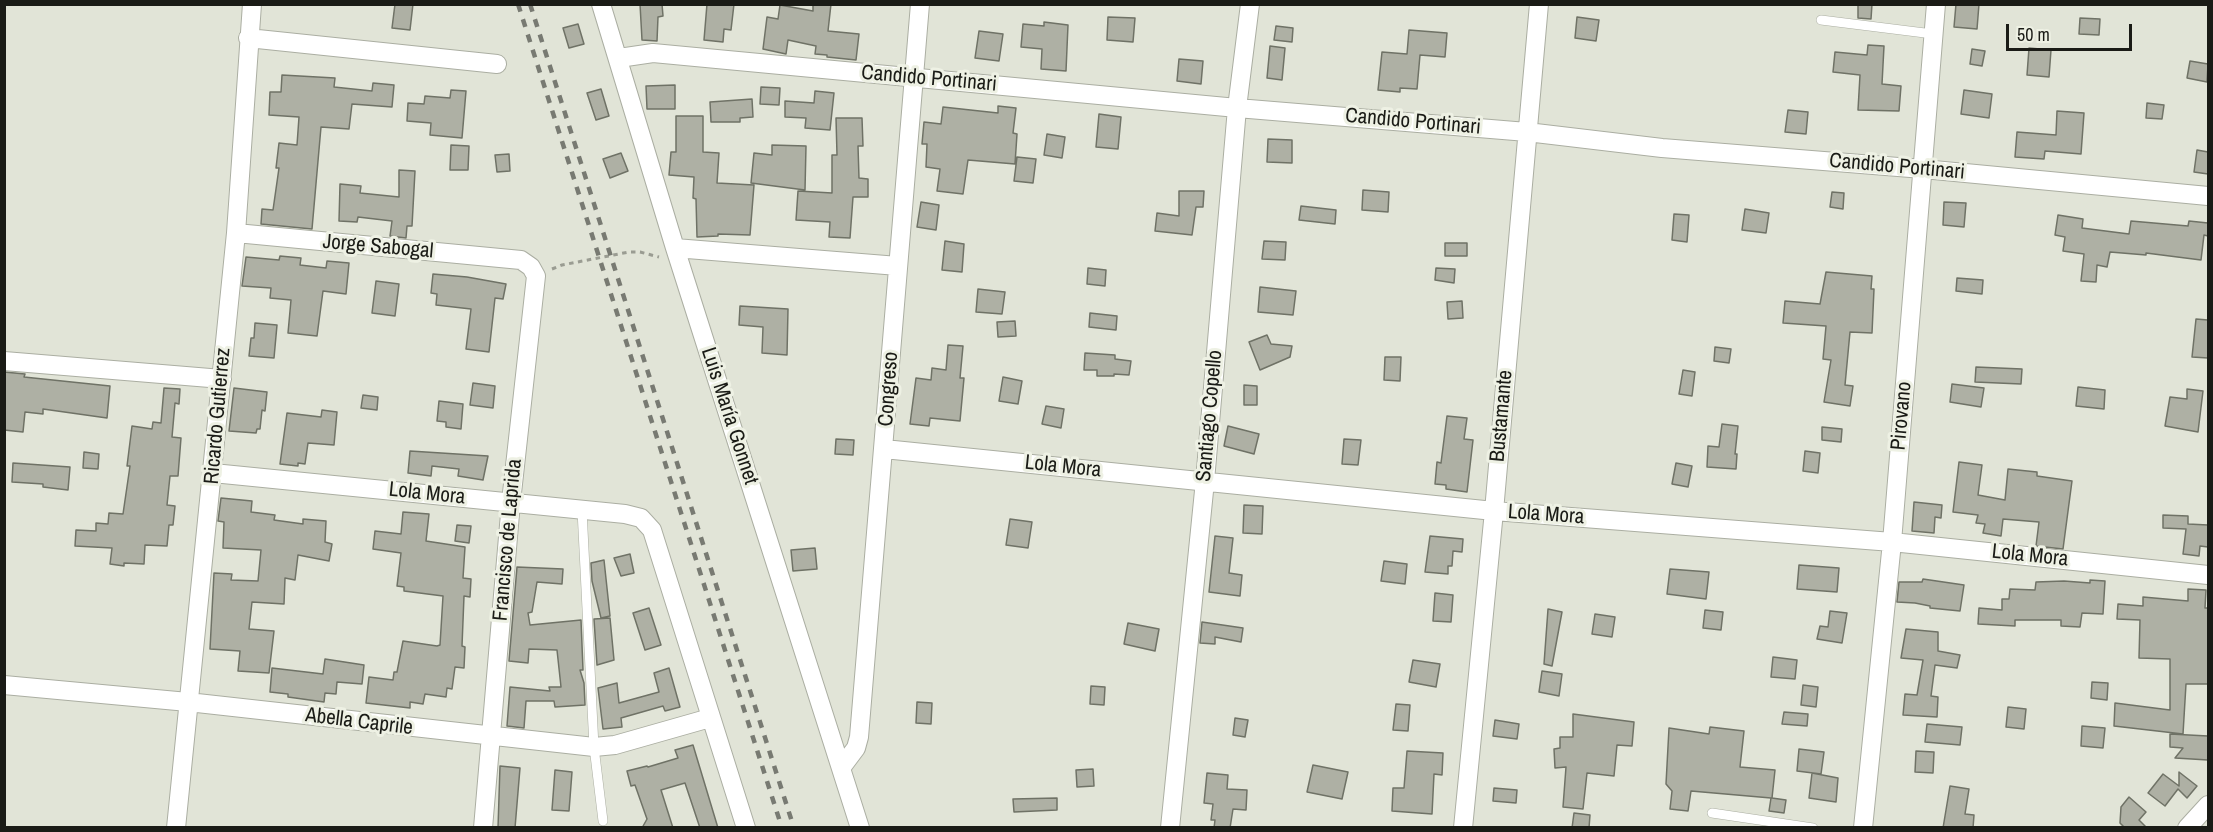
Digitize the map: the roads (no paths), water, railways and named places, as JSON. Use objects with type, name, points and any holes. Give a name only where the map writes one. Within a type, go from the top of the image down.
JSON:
[{"type":"street","name":"Ricardo Gutierrez","points":[[177,828],[236,233],[252,4]]},
{"type":"street","name":"Luis María Gonnet","points":[[601,4],[675,248],[860,828]]},
{"type":"street","name":"Congreso","points":[[842,768],[856,748],[859,737],[920,4]]},
{"type":"street","name":"Santiago Copello","points":[[1170,828],[1205,481],[1237,108],[1250,4]]},
{"type":"street","name":"Bustamante","points":[[1463,828],[1539,4]]},
{"type":"street","name":"Pirovano","points":[[1863,828],[1892,542],[1936,4]]},
{"type":"street","points":[[248,38],[496,64]]},
{"type":"street","name":"Candido Portinari","points":[[618,58],[653,53],[1237,108],[1527,132],[1662,148],[1923,169],[2208,196]]},
{"type":"street","name":"Jorge Sabogal","points":[[236,233],[521,260],[531,267],[536,276]]},
{"type":"street","points":[[675,248],[898,266]]},
{"type":"street","name":"Francisco de Laprida","points":[[483,828],[511,502],[536,276]]},
{"type":"street","points":[[4,361],[222,379]]},
{"type":"street","name":"Lola Mora","points":[[884,449],[1494,511],[1892,542],[2208,575]]},
{"type":"street","name":"Lola Mora","points":[[213,473],[511,502],[641,518],[652,530],[710,718]]},
{"type":"street","name":"Abella Caprile","points":[[4,685],[188,702],[594,747],[615,745],[710,718]]},
{"type":"street","points":[[710,718],[746,828]]},
{"type":"street","points":[[2187,828],[2208,805]]},
{"type":"lane","points":[[1821,20],[1933,34]]},
{"type":"lane","points":[[582,510],[594,747],[603,821]]},
{"type":"lane","points":[[1712,813],[1813,828]]},
{"type":"railway","points":[[518,4],[782,828]]},
{"type":"railway","points":[[530,4],[794,828]]}]
